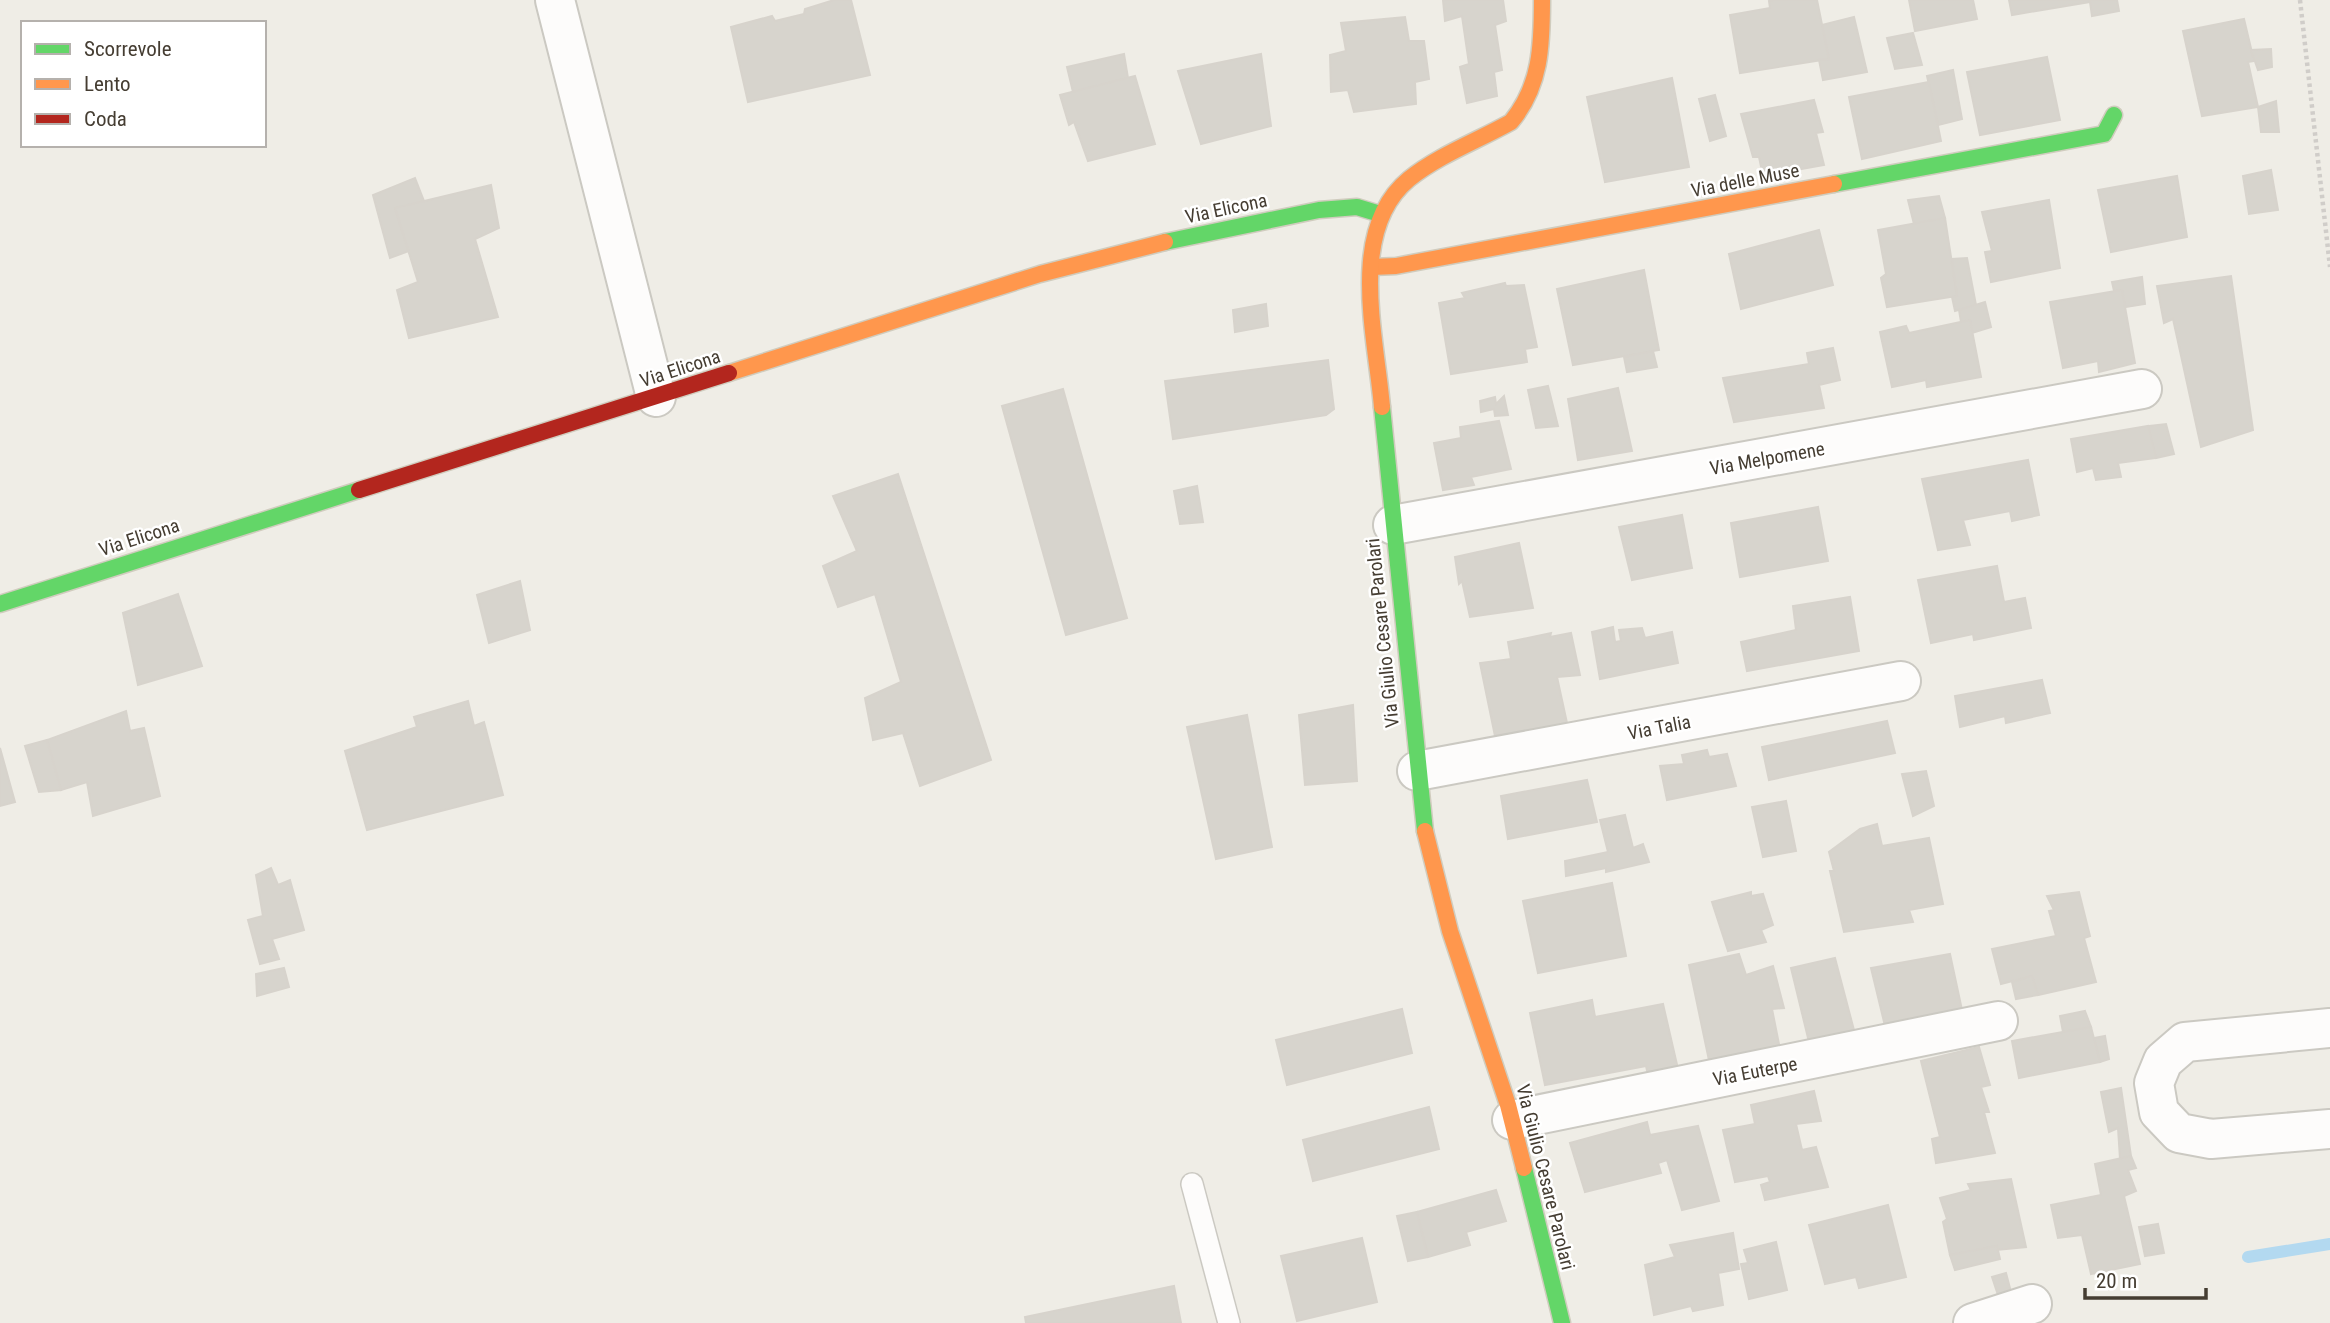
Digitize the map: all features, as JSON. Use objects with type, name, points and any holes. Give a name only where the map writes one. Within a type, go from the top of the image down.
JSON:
[{"type":"street","points":[[555,0],[656,397]]},
{"type":"street","name":"Via Giulio Cesare Parolari","points":[[1542,0],[1538,69],[1534,89],[1524,109],[1491,134],[1415,174],[1396,190],[1380,214],[1373,234],[1372,267],[1393,525],[1422,817],[1435,876],[1512,1120],[1562,1323]]},
{"type":"street","name":"Via delle Muse","points":[[1372,267],[1410,264],[2104,134],[2114,115]]},
{"type":"street","name":"Via Elicona","points":[[0,604],[1040,274],[1138,248],[1319,210],[1357,207],[1380,214]]},
{"type":"street","name":"Via Melpomene","points":[[1393,525],[2142,389]]},
{"type":"street","name":"Via Talia","points":[[1417,771],[1901,681]]},
{"type":"street","name":"Via Euterpe","points":[[1512,1120],[1998,1021]]},
{"type":"street","points":[[2330,1028],[2185,1042],[2163,1061],[2154,1083],[2159,1112],[2179,1133],[2223,1139],[2330,1129]]},
{"type":"street","points":[[1973,1323],[2032,1304]]},
{"type":"lane","points":[[1192,1184],[1228,1323]]},
{"type":"path","points":[[2300,0],[2330,267]]},
{"type":"building","points":[[834,0],[851,0],[870,75],[748,102],[731,27],[772,16],[775,21],[804,14],[805,9]]},
{"type":"building","points":[[1443,0],[1503,0],[1506,21],[1495,25],[1502,70],[1494,72],[1497,96],[1467,103],[1460,67],[1469,64],[1462,16],[1445,21]]},
{"type":"building","points":[[1774,0],[1817,0],[1829,59],[1740,73],[1730,15],[1770,8],[1769,1]]},
{"type":"building","points":[[1909,0],[1973,0],[1977,19],[1915,31]]},
{"type":"building","points":[[2009,0],[2117,0],[2119,11],[2092,16],[2090,2],[2012,15]]},
{"type":"building","points":[[1405,17],[1409,41],[1424,41],[1429,79],[1415,82],[1416,104],[1354,112],[1348,90],[1331,92],[1330,55],[1346,51],[1341,23]]},
{"type":"building","points":[[1854,17],[1867,72],[1823,80],[1819,60],[1829,59],[1822,25]]},
{"type":"building","points":[[2244,19],[2254,61],[2248,62],[2258,107],[2202,116],[2183,31]]},
{"type":"building","points":[[1913,33],[1922,65],[1895,69],[1887,38]]},
{"type":"building","points":[[2271,49],[2272,67],[2258,70],[2251,50]]},
{"type":"building","points":[[1124,54],[1128,78],[1073,92],[1067,67]]},
{"type":"building","points":[[1261,54],[1271,126],[1201,144],[1178,71]]},
{"type":"building","points":[[2047,57],[2060,120],[1980,135],[1967,72]]},
{"type":"building","points":[[1953,70],[1962,119],[1938,125],[1927,76]]},
{"type":"building","points":[[1135,76],[1155,144],[1088,161],[1074,122],[1069,125],[1060,95]]},
{"type":"building","points":[[1672,78],[1689,167],[1605,182],[1587,97]]},
{"type":"building","points":[[1929,82],[1941,141],[1862,159],[1849,97]]},
{"type":"building","points":[[1715,95],[1726,136],[1710,141],[1699,99]]},
{"type":"building","points":[[1814,100],[1823,132],[1816,133],[1824,165],[1763,176],[1759,157],[1753,157],[1741,114]]},
{"type":"building","points":[[2276,101],[2279,132],[2261,132],[2258,107]]},
{"type":"building","points":[[2271,170],[2278,210],[2249,214],[2243,176]]},
{"type":"building","points":[[2177,176],[2187,237],[2111,252],[2098,190]]},
{"type":"building","points":[[415,178],[424,201],[395,208],[409,251],[390,258],[373,195]]},
{"type":"building","points":[[491,185],[499,228],[475,239],[498,317],[409,338],[397,290],[418,282],[395,208]]},
{"type":"building","points":[[1939,196],[1945,218],[1914,224],[1908,200]]},
{"type":"building","points":[[2049,200],[2060,268],[1991,282],[1985,252],[1992,251],[1982,212]]},
{"type":"building","points":[[1945,218],[1957,296],[1887,307],[1881,278],[1886,274],[1878,230]]},
{"type":"building","points":[[1819,230],[1833,285],[1741,309],[1729,254]]},
{"type":"building","points":[[1967,258],[1976,305],[1955,311],[1952,297],[1957,296],[1952,259]]},
{"type":"building","points":[[1644,270],[1659,350],[1573,365],[1557,289]]},
{"type":"building","points":[[2231,276],[2253,430],[2201,447],[2173,319],[2164,323],[2157,286]]},
{"type":"building","points":[[2142,277],[2145,304],[2125,307],[2122,290],[2114,291],[2112,282]]},
{"type":"building","points":[[1505,283],[1506,286],[1524,285],[1537,347],[1525,349],[1527,362],[1451,374],[1439,303],[1465,298],[1462,293]]},
{"type":"building","points":[[2122,290],[2135,363],[2099,372],[2098,361],[2063,368],[2050,302]]},
{"type":"building","points":[[1985,302],[1991,327],[1972,333],[1970,320],[1961,322],[1959,310]]},
{"type":"building","points":[[1266,304],[1268,326],[1235,332],[1233,310]]},
{"type":"building","points":[[1970,320],[1981,377],[1927,387],[1926,380],[1892,387],[1880,332],[1906,326],[1909,333]]},
{"type":"building","points":[[1833,348],[1840,380],[1819,385],[1824,408],[1734,422],[1723,378],[1809,364],[1807,353]]},
{"type":"building","points":[[1653,351],[1657,367],[1627,372],[1624,357]]},
{"type":"building","points":[[1328,360],[1334,409],[1326,415],[1173,439],[1165,381]]},
{"type":"building","points":[[1548,386],[1558,426],[1536,428],[1528,390]]},
{"type":"building","points":[[1618,388],[1632,451],[1578,460],[1568,399]]},
{"type":"building","points":[[1063,389],[1127,618],[1066,635],[1002,406]]},
{"type":"building","points":[[1504,396],[1508,415],[1495,416],[1494,409],[1481,412],[1480,401],[1495,397],[1496,404]]},
{"type":"building","points":[[1499,421],[1511,469],[1471,477],[1474,485],[1443,490],[1434,443],[1461,438],[1460,427]]},
{"type":"building","points":[[2166,424],[2174,454],[2156,458],[2148,426]]},
{"type":"building","points":[[2148,426],[2156,458],[2118,463],[2121,477],[2096,480],[2093,468],[2077,472],[2071,439]]},
{"type":"building","points":[[2028,460],[2039,515],[2012,521],[2010,511],[1963,520],[1970,545],[1938,550],[1922,479]]},
{"type":"building","points":[[898,474],[991,760],[920,786],[903,733],[873,740],[865,698],[901,682],[875,594],[838,607],[823,566],[857,551],[833,496]]},
{"type":"building","points":[[1197,486],[1203,522],[1180,524],[1174,491]]},
{"type":"building","points":[[1818,507],[1828,561],[1740,577],[1731,523]]},
{"type":"building","points":[[1682,515],[1692,568],[1632,580],[1619,527]]},
{"type":"building","points":[[1519,543],[1533,608],[1470,617],[1462,581],[1459,584],[1455,557]]},
{"type":"building","points":[[1997,566],[2004,602],[2025,598],[2031,628],[1974,640],[1973,634],[1931,643],[1918,580]]},
{"type":"building","points":[[520,581],[530,630],[489,643],[477,595]]},
{"type":"building","points":[[178,594],[202,666],[138,685],[123,613]]},
{"type":"building","points":[[1850,597],[1859,651],[1747,671],[1741,642],[1796,630],[1793,606]]},
{"type":"building","points":[[1613,627],[1615,642],[1621,641],[1619,630],[1642,628],[1645,638],[1672,632],[1678,663],[1600,679],[1592,632]]},
{"type":"building","points":[[1551,633],[1550,637],[1571,633],[1580,675],[1557,677],[1567,723],[1495,736],[1480,663],[1511,659],[1508,642]]},
{"type":"building","points":[[2042,680],[2050,713],[2006,723],[2005,716],[1960,727],[1955,696]]},
{"type":"building","points":[[468,701],[474,726],[484,722],[503,795],[367,830],[345,751],[417,727],[414,717]]},
{"type":"building","points":[[1353,705],[1357,781],[1305,785],[1299,715]]},
{"type":"building","points":[[126,711],[130,731],[144,728],[160,796],[93,816],[87,782],[61,790],[47,740]]},
{"type":"building","points":[[1247,715],[1272,847],[1216,859],[1187,727]]},
{"type":"building","points":[[1887,721],[1895,753],[1769,780],[1762,747]]},
{"type":"building","points":[[47,740],[61,790],[39,792],[25,746]]},
{"type":"building","points":[[0,748],[15,802],[0,806]]},
{"type":"building","points":[[1707,750],[1709,757],[1727,754],[1736,786],[1667,800],[1660,766],[1684,764],[1682,755]]},
{"type":"building","points":[[1926,771],[1934,806],[1913,816],[1902,774]]},
{"type":"building","points":[[1587,780],[1597,822],[1508,839],[1501,796]]},
{"type":"building","points":[[1786,801],[1796,851],[1763,857],[1752,807]]},
{"type":"building","points":[[1625,815],[1633,848],[1643,844],[1649,862],[1606,872],[1606,868],[1566,876],[1565,861],[1608,852],[1600,820]]},
{"type":"building","points":[[1877,824],[1882,846],[1929,838],[1943,904],[1909,910],[1913,922],[1844,932],[1830,871],[1834,871],[1829,852],[1860,829]]},
{"type":"building","points":[[271,868],[278,885],[290,880],[304,930],[272,939],[279,959],[260,964],[248,920],[263,916],[256,875]]},
{"type":"building","points":[[1612,883],[1626,956],[1538,973],[1523,901]]},
{"type":"building","points":[[1751,892],[1751,896],[1763,894],[1773,925],[1761,930],[1766,942],[1728,951],[1712,902]]},
{"type":"building","points":[[2079,892],[2090,936],[2084,938],[2096,982],[2038,995],[2032,976],[2001,984],[1992,949],[2056,936],[2049,911],[2054,910],[2047,896]]},
{"type":"building","points":[[1739,954],[1746,975],[1773,966],[1784,1008],[1772,1009],[1780,1049],[1711,1070],[1689,965]]},
{"type":"building","points":[[1950,954],[1962,1010],[1885,1026],[1871,968]]},
{"type":"building","points":[[1835,958],[1855,1034],[1809,1042],[1791,968]]},
{"type":"building","points":[[284,968],[289,987],[257,996],[256,974]]},
{"type":"building","points":[[2032,976],[2038,995],[2016,999],[2012,982]]},
{"type":"building","points":[[1592,1000],[1595,1017],[1663,1004],[1678,1069],[1648,1075],[1646,1066],[1545,1085],[1530,1013]]},
{"type":"building","points":[[1402,1009],[1412,1053],[1287,1085],[1276,1040]]},
{"type":"building","points":[[2085,1011],[2091,1027],[2063,1032],[2060,1016]]},
{"type":"building","points":[[2091,1027],[2100,1062],[2019,1078],[2012,1041]]},
{"type":"building","points":[[2105,1036],[2109,1059],[2100,1062],[2094,1038]]},
{"type":"building","points":[[1979,1047],[1990,1085],[1981,1087],[1989,1112],[1984,1112],[1995,1153],[1936,1163],[1932,1139],[1940,1137],[1921,1061]]},
{"type":"building","points":[[2121,1088],[2131,1156],[2120,1159],[2118,1128],[2109,1132],[2101,1092]]},
{"type":"building","points":[[1814,1091],[1821,1121],[1796,1124],[1802,1150],[1816,1147],[1828,1187],[1765,1200],[1761,1185],[1770,1182],[1768,1176],[1735,1182],[1723,1130],[1755,1124],[1751,1105]]},
{"type":"building","points":[[1429,1107],[1439,1149],[1313,1181],[1303,1140]]},
{"type":"building","points":[[1647,1122],[1650,1135],[1698,1126],[1719,1201],[1682,1210],[1667,1160],[1658,1163],[1661,1173],[1585,1192],[1570,1143]]},
{"type":"building","points":[[2131,1156],[2136,1168],[2128,1170],[2136,1191],[2124,1196],[2140,1264],[2091,1274],[2082,1235],[2058,1238],[2051,1205],[2101,1195],[2095,1164]]},
{"type":"building","points":[[2011,1179],[2026,1247],[1997,1250],[1997,1246],[1950,1255],[1943,1222],[1947,1219],[1940,1198],[1971,1190],[1968,1184]]},
{"type":"building","points":[[1496,1190],[1506,1221],[1466,1232],[1470,1245],[1428,1257],[1417,1212]]},
{"type":"building","points":[[1888,1205],[1906,1277],[1859,1288],[1856,1277],[1825,1284],[1809,1225]]},
{"type":"building","points":[[1417,1212],[1428,1257],[1408,1261],[1397,1216]]},
{"type":"building","points":[[2158,1224],[2164,1253],[2145,1256],[2139,1227]]},
{"type":"building","points":[[1733,1233],[1739,1269],[1718,1273],[1723,1305],[1693,1311],[1691,1306],[1654,1315],[1645,1265],[1675,1257],[1670,1245]]},
{"type":"building","points":[[1362,1238],[1377,1302],[1297,1321],[1281,1256]]},
{"type":"building","points":[[1776,1242],[1787,1290],[1749,1299],[1741,1264],[1748,1263],[1744,1250]]},
{"type":"building","points":[[1997,1246],[2000,1259],[1955,1270],[1950,1255]]},
{"type":"building","points":[[2006,1273],[2011,1292],[1998,1295],[1992,1277]]},
{"type":"building","points":[[1174,1286],[1181,1323],[1026,1323],[1025,1317]]},
{"type":"waterway","points":[[2248,1257],[2330,1244]]},
{"type":"traffic: fast","points":[[1834,184],[2104,134],[2114,115]]},
{"type":"traffic: fast","points":[[1165,242],[1319,210],[1357,207],[1380,214]]},
{"type":"traffic: fast","points":[[1382,407],[1425,831]]},
{"type":"traffic: fast","points":[[0,604],[359,490]]},
{"type":"traffic: fast","points":[[1524,1168],[1562,1323]]},
{"type":"traffic: slow","points":[[1382,407],[1370,285],[1378,226],[1390,201],[1409,179],[1445,155],[1511,122],[1528,94],[1538,64],[1542,0]]},
{"type":"traffic: slow","points":[[1372,267],[1396,266],[1834,184]]},
{"type":"traffic: slow","points":[[729,373],[1040,274],[1165,242]]},
{"type":"traffic: slow","points":[[1425,831],[1450,931],[1508,1105],[1524,1168]]},
{"type":"traffic: jam","points":[[359,490],[729,373]]}]
